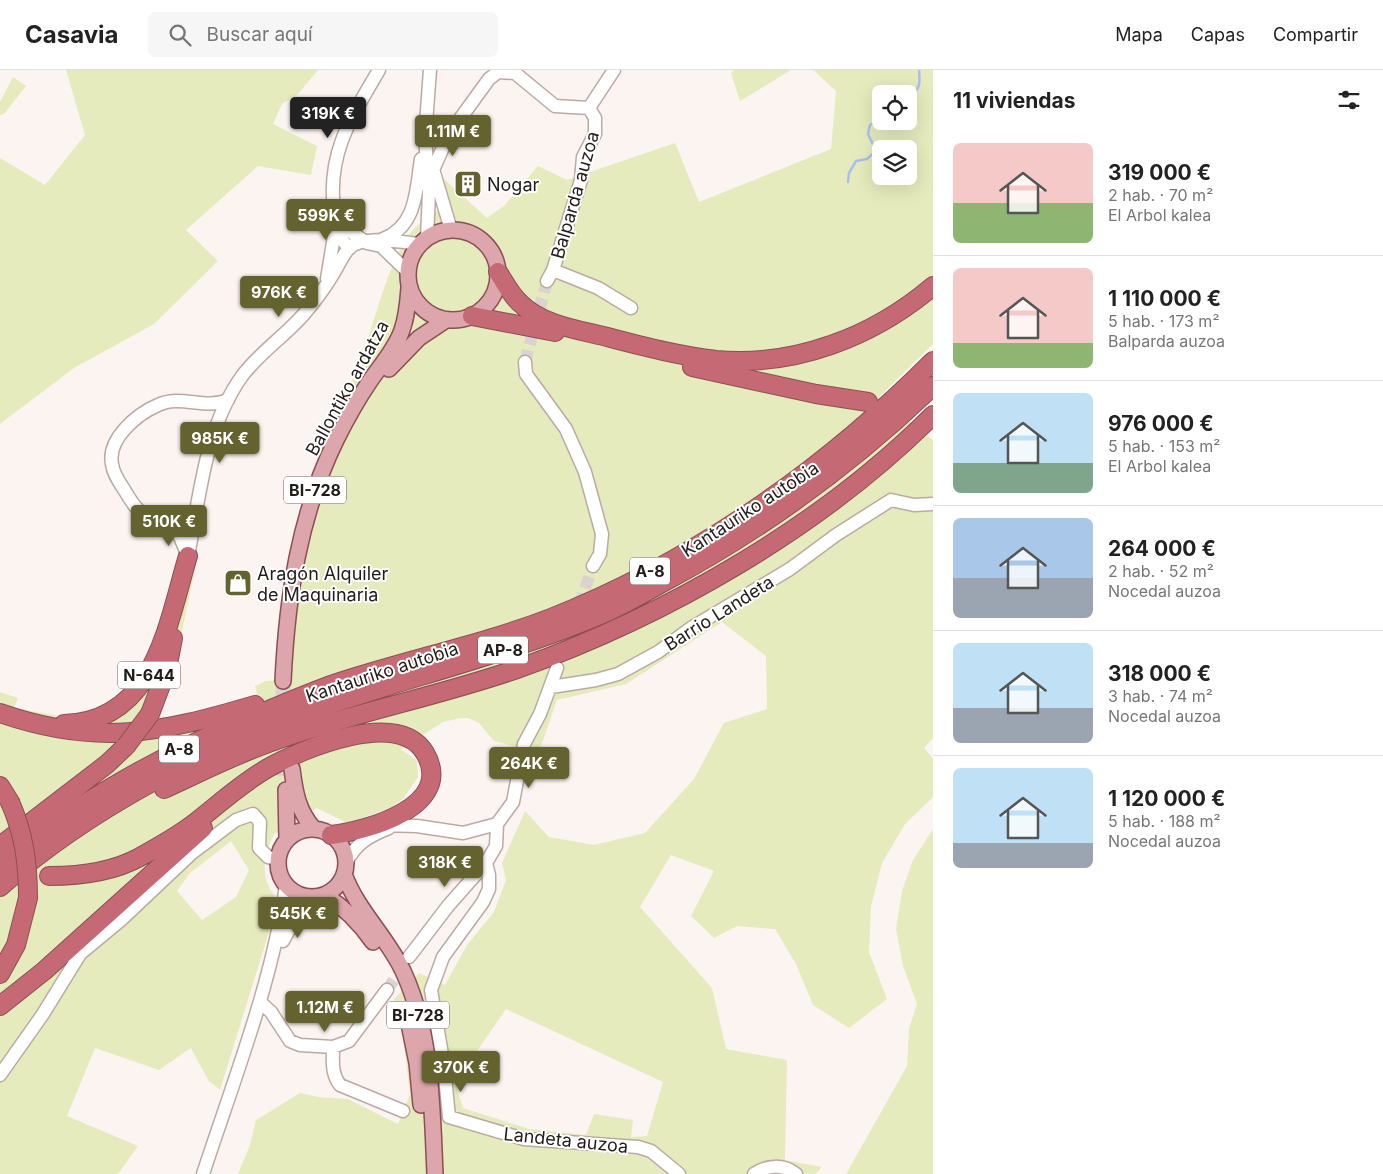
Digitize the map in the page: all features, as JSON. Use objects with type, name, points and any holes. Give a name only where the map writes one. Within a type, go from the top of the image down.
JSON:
[{"type":"highway","points":[[498,272],[518,302],[541,318],[660,350],[726,360],[785,357],[842,341],[892,317],[933,286]]},
{"type":"highway","points":[[472,316],[543,329],[760,382],[868,402]]},
{"type":"highway","name":"Kantauriko autobia","points":[[0,866],[28,842],[85,803],[152,762],[215,732],[323,688],[550,618],[606,594],[675,558],[740,519],[810,471],[873,420],[933,361]]},
{"type":"highway","name":"AP-8","points":[[0,888],[40,856],[98,815],[161,778],[223,746],[319,708],[556,632],[610,610],[684,571],[749,534],[823,482],[885,432],[933,386]]},
{"type":"highway","name":"Kantauriko autobia","points":[[0,899],[76,842],[161,791],[271,741],[516,669],[608,631],[690,591],[756,554],[824,508],[867,474],[933,415]]},
{"type":"highway","points":[[867,474],[933,428]]},
{"type":"highway","points":[[0,846],[107,764],[126,746],[150,714],[167,669],[188,556]]},
{"type":"highway","name":"N-644","points":[[41,724],[71,724],[96,719],[123,704],[137,691],[148,678],[159,652],[188,556]]},
{"type":"highway","name":"N-644","points":[[0,713],[71,732],[136,733],[161,730],[323,688]]},
{"type":"highway","points":[[157,847],[245,770],[322,726]]},
{"type":"highway","points":[[49,876],[100,871],[124,864],[191,826],[242,785],[268,768],[330,743],[371,733],[393,733],[410,738],[423,750],[428,759],[430,776],[422,797],[404,812],[376,825],[349,832],[323,832]]},
{"type":"highway","points":[[0,1006],[44,972],[230,804],[270,774],[330,743]]},
{"type":"highway","points":[[0,786],[10,802],[24,841],[28,867],[28,898],[16,945],[0,974]]},
{"type":"main road","points":[[423,241],[451,230],[468,232],[483,241],[491,250],[498,272],[494,293],[489,303],[472,316]]},
{"type":"main road","name":"BI-728","points":[[409,288],[408,272],[411,257],[423,241]]},
{"type":"main road","points":[[409,288],[423,309],[436,318],[446,320]]},
{"type":"main road","name":"Ballontiko ardatza","points":[[409,288],[405,318],[397,342],[364,391],[339,434],[313,495],[305,520],[292,576],[286,628],[287,681],[301,573],[314,517],[325,486],[342,448],[370,396],[401,354],[419,338],[446,320]]},
{"type":"main road","name":"BI-728","points":[[446,320],[455,321],[472,316]]},
{"type":"main road","name":"BI-728","points":[[279,859],[287,840],[288,773],[298,806],[304,818],[342,847],[345,868],[354,896],[404,972],[417,1013],[427,1062],[435,1174]]},
{"type":"main road","points":[[287,840],[304,830],[323,832]]},
{"type":"main road","points":[[279,859],[280,873],[286,885],[307,897],[325,895],[340,882],[345,868]]},
{"type":"main road","name":"BI-728","points":[[325,895],[344,907],[363,927],[394,976],[407,1016],[416,1056],[425,1174]]},
{"type":"street","points":[[350,248],[338,226],[332,189],[336,155],[347,127],[379,70]]},
{"type":"street","points":[[430,70],[427,119],[437,138],[433,170],[451,230]]},
{"type":"street","name":"Balparda auzoa","points":[[589,108],[614,70]]},
{"type":"street","name":"Balparda auzoa","points":[[433,170],[437,138],[489,79],[502,72],[515,73],[555,106],[589,108]]},
{"type":"street","name":"Balparda auzoa","points":[[589,108],[595,117],[595,134],[583,157],[581,180],[550,276],[598,288],[631,308]]},
{"type":"street","points":[[338,226],[367,243],[398,232],[409,218],[437,138]]},
{"type":"street","points":[[382,239],[423,241],[437,138]]},
{"type":"street","points":[[325,286],[338,226]]},
{"type":"street","points":[[188,556],[213,434],[228,400],[242,376],[258,357],[303,315],[350,248],[357,243],[381,246],[408,272]]},
{"type":"street","points":[[525,362],[526,374],[566,429],[585,472],[602,534],[600,554],[593,566]]},
{"type":"street","points":[[188,556],[180,537],[169,526],[139,511],[129,497],[111,463],[116,441],[139,418],[159,404],[175,401],[204,405],[220,404],[228,400]]},
{"type":"street","name":"Barrio Landeta","points":[[551,687],[596,680],[618,674],[658,652],[691,628],[790,569],[891,500],[914,505],[933,504]]},
{"type":"street","points":[[169,526],[180,523],[195,524]]},
{"type":"street","points":[[409,957],[448,906],[486,863],[496,846],[497,824],[513,802],[524,744],[551,687],[557,668]]},
{"type":"street","points":[[0,1075],[43,1014],[80,954],[121,920],[210,839],[236,820],[253,814],[260,822],[259,848],[268,857],[279,859]]},
{"type":"street","points":[[376,825],[398,825],[463,833],[497,824]]},
{"type":"street","points":[[345,868],[363,840],[398,825]]},
{"type":"street","name":"Landeta auzoa","points":[[486,863],[489,875],[489,889],[482,902],[442,957],[431,990],[444,1066],[449,1117],[498,1133],[524,1139],[638,1147],[651,1151],[679,1174]]},
{"type":"street","points":[[203,1174],[260,1002],[281,923],[286,885]]},
{"type":"street","points":[[269,970],[289,926],[307,897]]},
{"type":"street","points":[[260,1002],[271,1012],[290,1041],[300,1045],[333,1047],[350,1041],[387,990]]},
{"type":"street","points":[[333,1047],[332,1069],[334,1078],[340,1085],[403,1111]]},
{"type":"street","points":[[754,1174],[776,1166],[789,1169],[796,1174]]},
{"type":"green space","points":[[66,70],[318,70],[298,94],[282,104],[273,124],[317,146],[311,175],[258,166],[186,230],[218,261],[154,324],[74,368],[0,424],[0,158],[45,185],[85,135]]},
{"type":"green space","points":[[734,70],[791,70],[740,101],[731,73]]},
{"type":"green space","points":[[813,70],[933,70],[933,344],[879,397],[933,440],[933,738],[924,748],[933,759],[933,797],[905,824],[882,863],[871,906],[869,952],[887,999],[849,1028],[813,1005],[796,964],[775,929],[737,926],[714,938],[691,916],[714,871],[671,855],[640,907],[712,988],[726,1049],[787,1060],[785,1160],[822,1167],[815,1174],[773,1172],[768,1174],[238,1174],[250,1145],[256,1120],[300,1093],[318,1097],[348,1099],[398,1124],[410,1094],[402,1028],[394,999],[419,973],[445,985],[467,945],[494,912],[506,880],[502,863],[525,811],[549,837],[594,845],[645,833],[694,779],[724,723],[767,709],[766,656],[722,622],[626,684],[557,700],[541,746],[532,751],[494,741],[479,723],[468,718],[443,722],[401,749],[417,761],[418,777],[403,799],[390,808],[347,823],[317,808],[274,834],[267,853],[265,872],[268,885],[276,898],[277,906],[220,1090],[208,1080],[191,1048],[159,1070],[95,1048],[67,1116],[138,1146],[118,1174],[0,1174],[0,692],[18,698],[14,708],[66,717],[107,707],[146,668],[178,571],[194,575],[171,682],[154,723],[212,710],[257,694],[255,686],[266,681],[278,680],[334,429],[389,275],[406,239],[420,223],[448,201],[444,179],[487,218],[505,205],[538,166],[567,180],[675,143],[699,202],[831,149],[836,91]],"holes":[[[231,841],[249,870],[236,897],[202,920],[177,891],[189,874]],[[506,1009],[663,1082],[647,1136],[631,1137],[633,1120],[594,1114],[586,1135],[529,1129],[463,1108],[455,1083]]]},
{"type":"green space","points":[[13,77],[26,86],[4,114],[0,115],[0,102]]},
{"type":"green space","points":[[933,829],[933,1174],[846,1174],[907,1066],[909,1029],[917,1004],[903,966],[896,929],[902,891],[913,860]]},
{"type":"waterway","points":[[917,90],[920,78],[919,70]]},
{"type":"waterway","points":[[848,182],[849,173],[856,161],[867,159],[876,151],[868,134],[872,124]]},
{"type":"tunnel","points":[[525,362],[547,281]]},
{"type":"tunnel","points":[[561,656],[593,566]]},
{"type":"tunnel","points":[[283,681],[285,776]]},
{"type":"tunnel","points":[[387,990],[406,962]]},
{"type":"place","name":"Nogar","points":[[468,184]]},
{"type":"place","name":"Aragón Alquiler de Maquinaria","points":[[238,583]]}]
